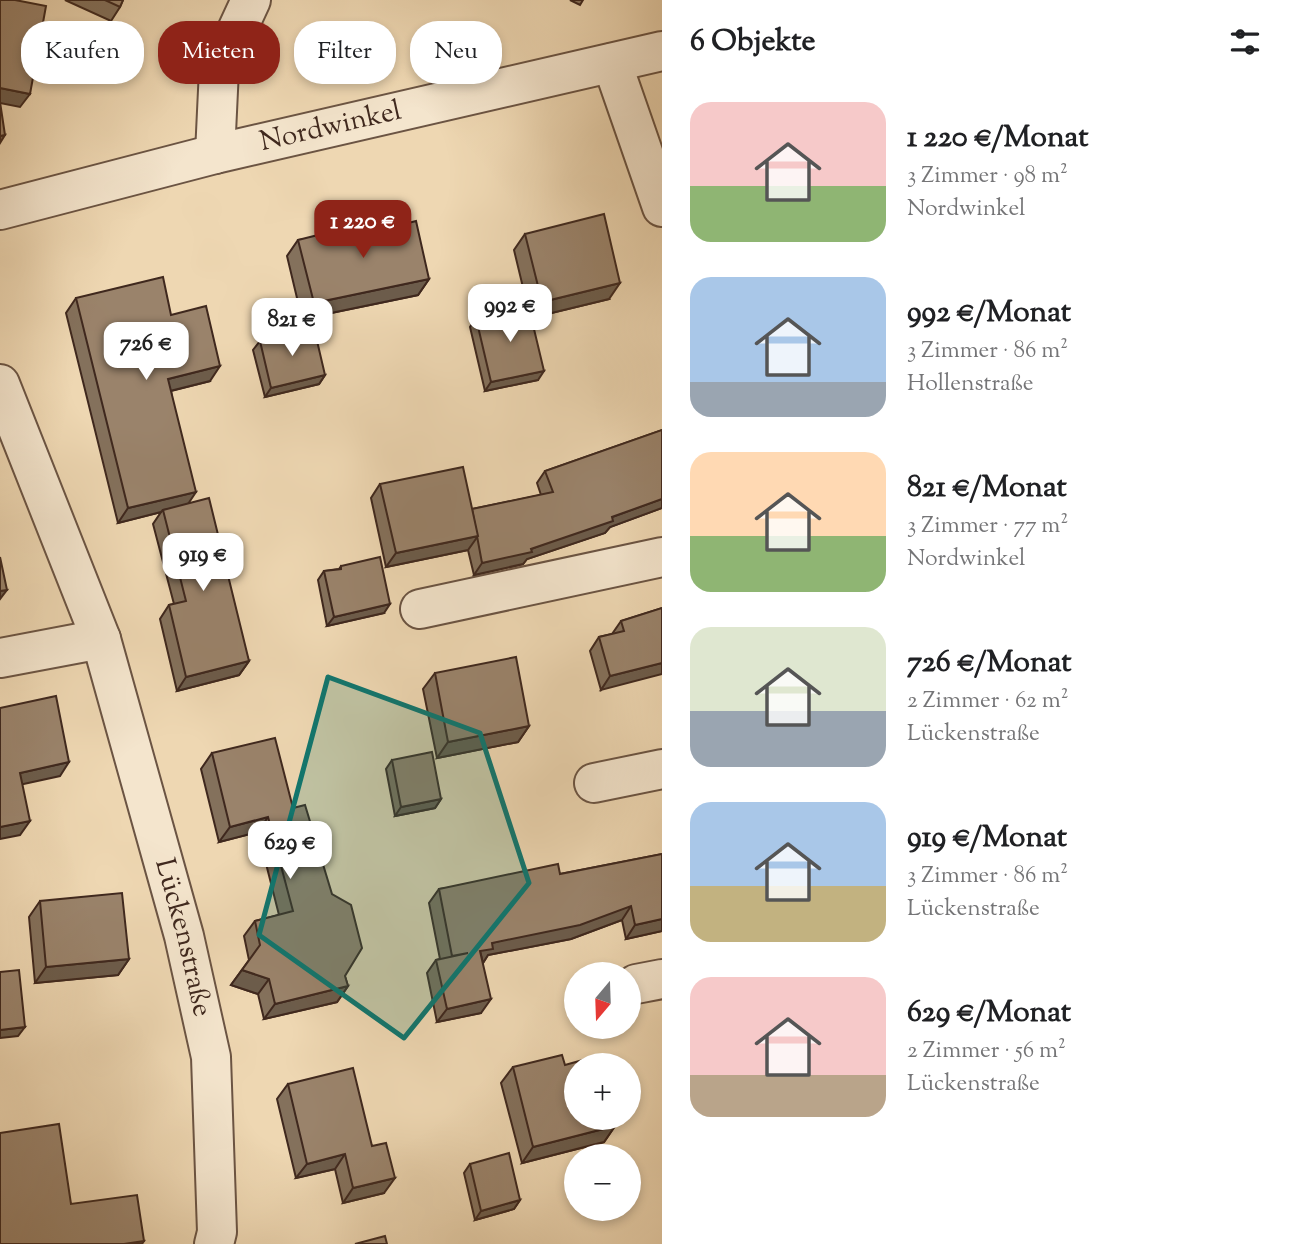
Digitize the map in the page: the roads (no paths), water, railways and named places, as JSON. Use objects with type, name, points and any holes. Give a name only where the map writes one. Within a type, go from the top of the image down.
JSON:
[{"type":"street","points":[[215,155],[219,69],[251,0]]},
{"type":"street","name":"Nordwinkel","points":[[0,210],[215,155],[662,51]]},
{"type":"street","points":[[611,63],[662,207]]},
{"type":"street","name":"Lückenstraße","points":[[0,384],[101,639],[184,936],[211,1057],[217,1232],[214,1244]]},
{"type":"street","points":[[420,609],[662,557]]},
{"type":"street","points":[[0,658],[101,639]]},
{"type":"street","points":[[593,783],[662,769]]}]
